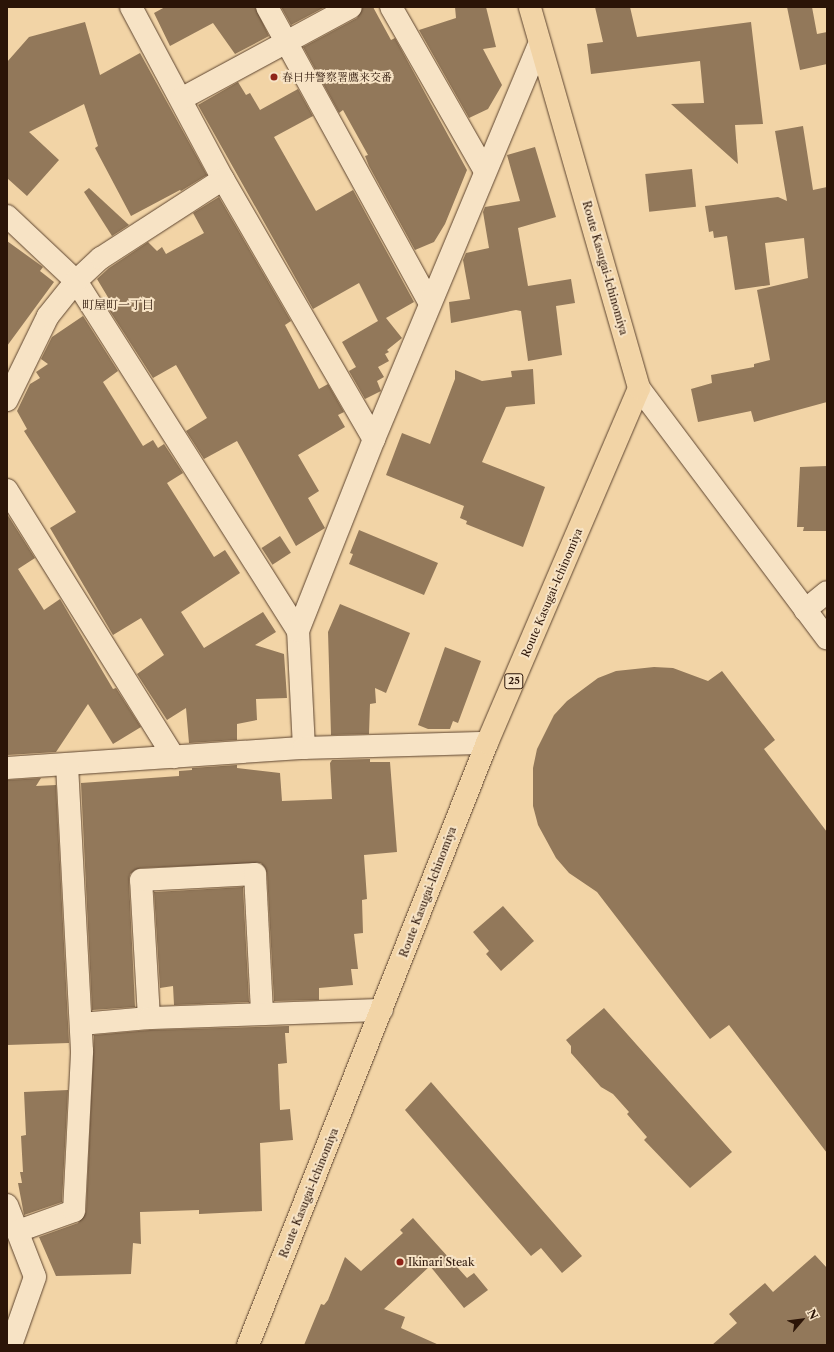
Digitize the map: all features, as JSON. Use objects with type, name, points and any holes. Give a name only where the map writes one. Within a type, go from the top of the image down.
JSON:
[{"type":"main road","name":"Route Kasugai-Ichinomiya","points":[[248,1345],[487,743],[640,388],[530,7]]},
{"type":"street","points":[[131,7],[223,179],[374,439]]},
{"type":"street","points":[[267,7],[430,303]]},
{"type":"street","points":[[181,99],[351,7]]},
{"type":"street","points":[[391,7],[485,171]]},
{"type":"street","points":[[304,748],[298,631],[374,439],[485,171],[540,43]]},
{"type":"street","points":[[7,400],[48,316],[76,281],[101,258],[223,179]]},
{"type":"street","points":[[7,216],[76,281],[298,631]]},
{"type":"street","points":[[640,388],[827,638]]},
{"type":"street","points":[[7,490],[174,757]]},
{"type":"street","points":[[805,610],[827,592]]},
{"type":"street","points":[[7,768],[304,748],[487,743]]},
{"type":"street","points":[[18,1231],[74,1211],[80,1024],[67,764]]},
{"type":"street","points":[[149,1018],[141,880],[255,874],[262,1014]]},
{"type":"street","points":[[80,1024],[149,1018],[382,1010]]},
{"type":"street","points":[[7,1205],[35,1277],[11,1345]]},
{"type":"building","points":[[165,7],[255,7],[269,36],[235,54],[213,23],[170,46],[154,13]]},
{"type":"building","points":[[281,7],[325,7],[291,25]]},
{"type":"building","points":[[363,7],[373,7],[391,40],[395,38],[467,170],[445,224],[434,242],[415,250],[369,166],[365,156],[368,155],[343,110],[339,113],[303,47],[357,18]]},
{"type":"building","points":[[455,7],[486,7],[496,47],[483,49],[502,85],[488,109],[469,118],[419,30],[456,18]]},
{"type":"building","points":[[595,7],[630,7],[637,37],[751,22],[763,124],[735,125],[738,164],[671,104],[704,103],[700,61],[591,74],[587,44],[603,42]]},
{"type":"building","points":[[787,7],[812,7],[817,34],[827,32],[827,64],[800,70]]},
{"type":"building","points":[[85,22],[100,75],[140,53],[207,175],[181,191],[180,190],[131,216],[95,148],[98,146],[84,104],[29,132],[59,160],[27,196],[7,178],[7,62],[29,37]]},
{"type":"building","points":[[238,82],[246,95],[250,93],[260,110],[298,89],[313,116],[274,137],[316,211],[353,190],[414,302],[386,318],[402,338],[387,350],[389,352],[385,354],[389,361],[378,367],[384,377],[377,381],[381,391],[365,399],[349,371],[356,367],[342,342],[378,321],[359,283],[313,309],[198,105]]},
{"type":"building","points":[[803,126],[813,190],[827,187],[827,402],[754,422],[751,411],[698,422],[691,389],[712,383],[711,375],[754,367],[754,364],[770,360],[757,290],[808,278],[804,238],[765,243],[770,285],[735,290],[727,236],[714,238],[713,231],[709,232],[705,206],[778,197],[787,201],[775,131]]},
{"type":"building","points":[[535,147],[556,217],[518,228],[528,286],[571,279],[575,303],[556,306],[562,355],[528,361],[521,311],[516,310],[451,323],[449,302],[470,299],[463,260],[466,253],[489,248],[483,212],[485,207],[520,201],[507,155]]},
{"type":"building","points":[[692,169],[696,207],[649,212],[645,174]]},
{"type":"building","points":[[89,188],[129,225],[112,236],[84,192]]},
{"type":"building","points":[[219,197],[291,321],[285,325],[319,389],[328,384],[344,412],[338,415],[345,427],[298,455],[319,491],[308,498],[325,528],[296,546],[237,441],[204,459],[186,431],[207,418],[176,365],[153,378],[104,302],[109,299],[97,279],[109,268],[148,242],[157,251],[162,247],[166,254],[204,233],[193,213]]},
{"type":"building","points":[[7,241],[43,267],[40,271],[54,282],[7,346]]},
{"type":"building","points":[[83,316],[118,371],[103,382],[143,446],[153,440],[158,448],[164,444],[183,473],[167,483],[214,557],[225,550],[240,573],[181,612],[204,648],[263,612],[276,632],[255,645],[284,654],[287,698],[256,699],[257,720],[237,724],[237,740],[189,743],[186,708],[167,720],[137,674],[164,655],[141,618],[113,635],[50,528],[76,512],[24,431],[27,429],[17,411],[30,384],[40,378],[36,372],[48,364],[41,359],[52,337]]},
{"type":"building","points":[[533,369],[535,404],[506,407],[482,462],[545,487],[523,547],[466,524],[467,521],[460,518],[464,506],[386,475],[402,433],[430,444],[455,379],[455,370],[482,381],[512,377],[511,371]]},
{"type":"building","points":[[827,466],[827,531],[803,531],[804,527],[797,527],[800,467]]},
{"type":"building","points":[[7,514],[35,558],[18,569],[44,610],[60,599],[113,689],[116,688],[141,727],[113,744],[88,704],[56,752],[7,755]]},
{"type":"building","points":[[359,530],[438,563],[424,595],[349,564],[353,554],[350,553]]},
{"type":"building","points":[[280,536],[291,553],[272,565],[262,548]]},
{"type":"building","points":[[340,604],[410,633],[386,693],[375,688],[376,703],[370,704],[369,734],[331,735],[328,632]]},
{"type":"building","points":[[445,647],[481,661],[458,723],[453,721],[450,729],[428,729],[418,725]]},
{"type":"building","points":[[654,667],[673,668],[708,681],[722,671],[775,740],[764,749],[827,832],[827,1153],[729,1025],[710,1039],[597,892],[569,873],[556,858],[538,825],[533,806],[533,768],[537,749],[554,715],[567,701],[598,678],[616,671]]},
{"type":"building","points":[[370,759],[370,762],[390,762],[397,852],[364,855],[367,899],[362,900],[363,933],[354,934],[358,969],[351,969],[353,985],[319,988],[319,1000],[274,1001],[267,873],[261,863],[140,868],[130,874],[129,881],[135,1007],[92,1010],[81,783],[179,776],[179,771],[192,770],[192,768],[237,765],[237,768],[280,773],[282,801],[332,799],[330,763],[332,760]]},
{"type":"building","points":[[41,778],[36,786],[56,785],[69,1043],[7,1045],[8,780]]},
{"type":"building","points":[[243,887],[249,1002],[174,1005],[173,986],[160,988],[154,892]]},
{"type":"building","points":[[503,906],[534,941],[501,971],[486,954],[489,951],[473,932]]},
{"type":"building","points":[[604,1008],[732,1152],[690,1188],[644,1140],[647,1137],[627,1114],[629,1112],[613,1094],[601,1087],[571,1053],[571,1046],[566,1040]]},
{"type":"building","points":[[289,1026],[289,1033],[285,1033],[287,1063],[278,1064],[280,1110],[290,1109],[293,1140],[260,1143],[262,1211],[199,1214],[199,1210],[140,1212],[141,1244],[133,1243],[131,1274],[56,1276],[39,1237],[78,1223],[86,1212],[94,1035],[150,1030]]},
{"type":"building","points":[[431,1082],[582,1256],[562,1273],[541,1248],[531,1256],[405,1110]]},
{"type":"building","points":[[68,1090],[62,1202],[24,1215],[18,1183],[22,1183],[20,1172],[23,1172],[21,1136],[26,1135],[24,1092]]},
{"type":"building","points":[[413,1218],[467,1278],[474,1273],[488,1290],[464,1308],[430,1266],[384,1309],[405,1317],[401,1328],[439,1345],[304,1345],[321,1304],[324,1305],[328,1300],[345,1257],[361,1271],[403,1233],[400,1230]]},
{"type":"building","points":[[815,1255],[827,1268],[827,1345],[712,1345],[737,1323],[729,1314],[765,1283],[773,1292]]},
{"type":"place","name":"春日井警察署鷹来交番","points":[[274,77]]},
{"type":"place","name":"Ikinari Steak","points":[[400,1262]]},
{"type":"district","name":"町屋町一丁目","points":[[118,305]]}]
